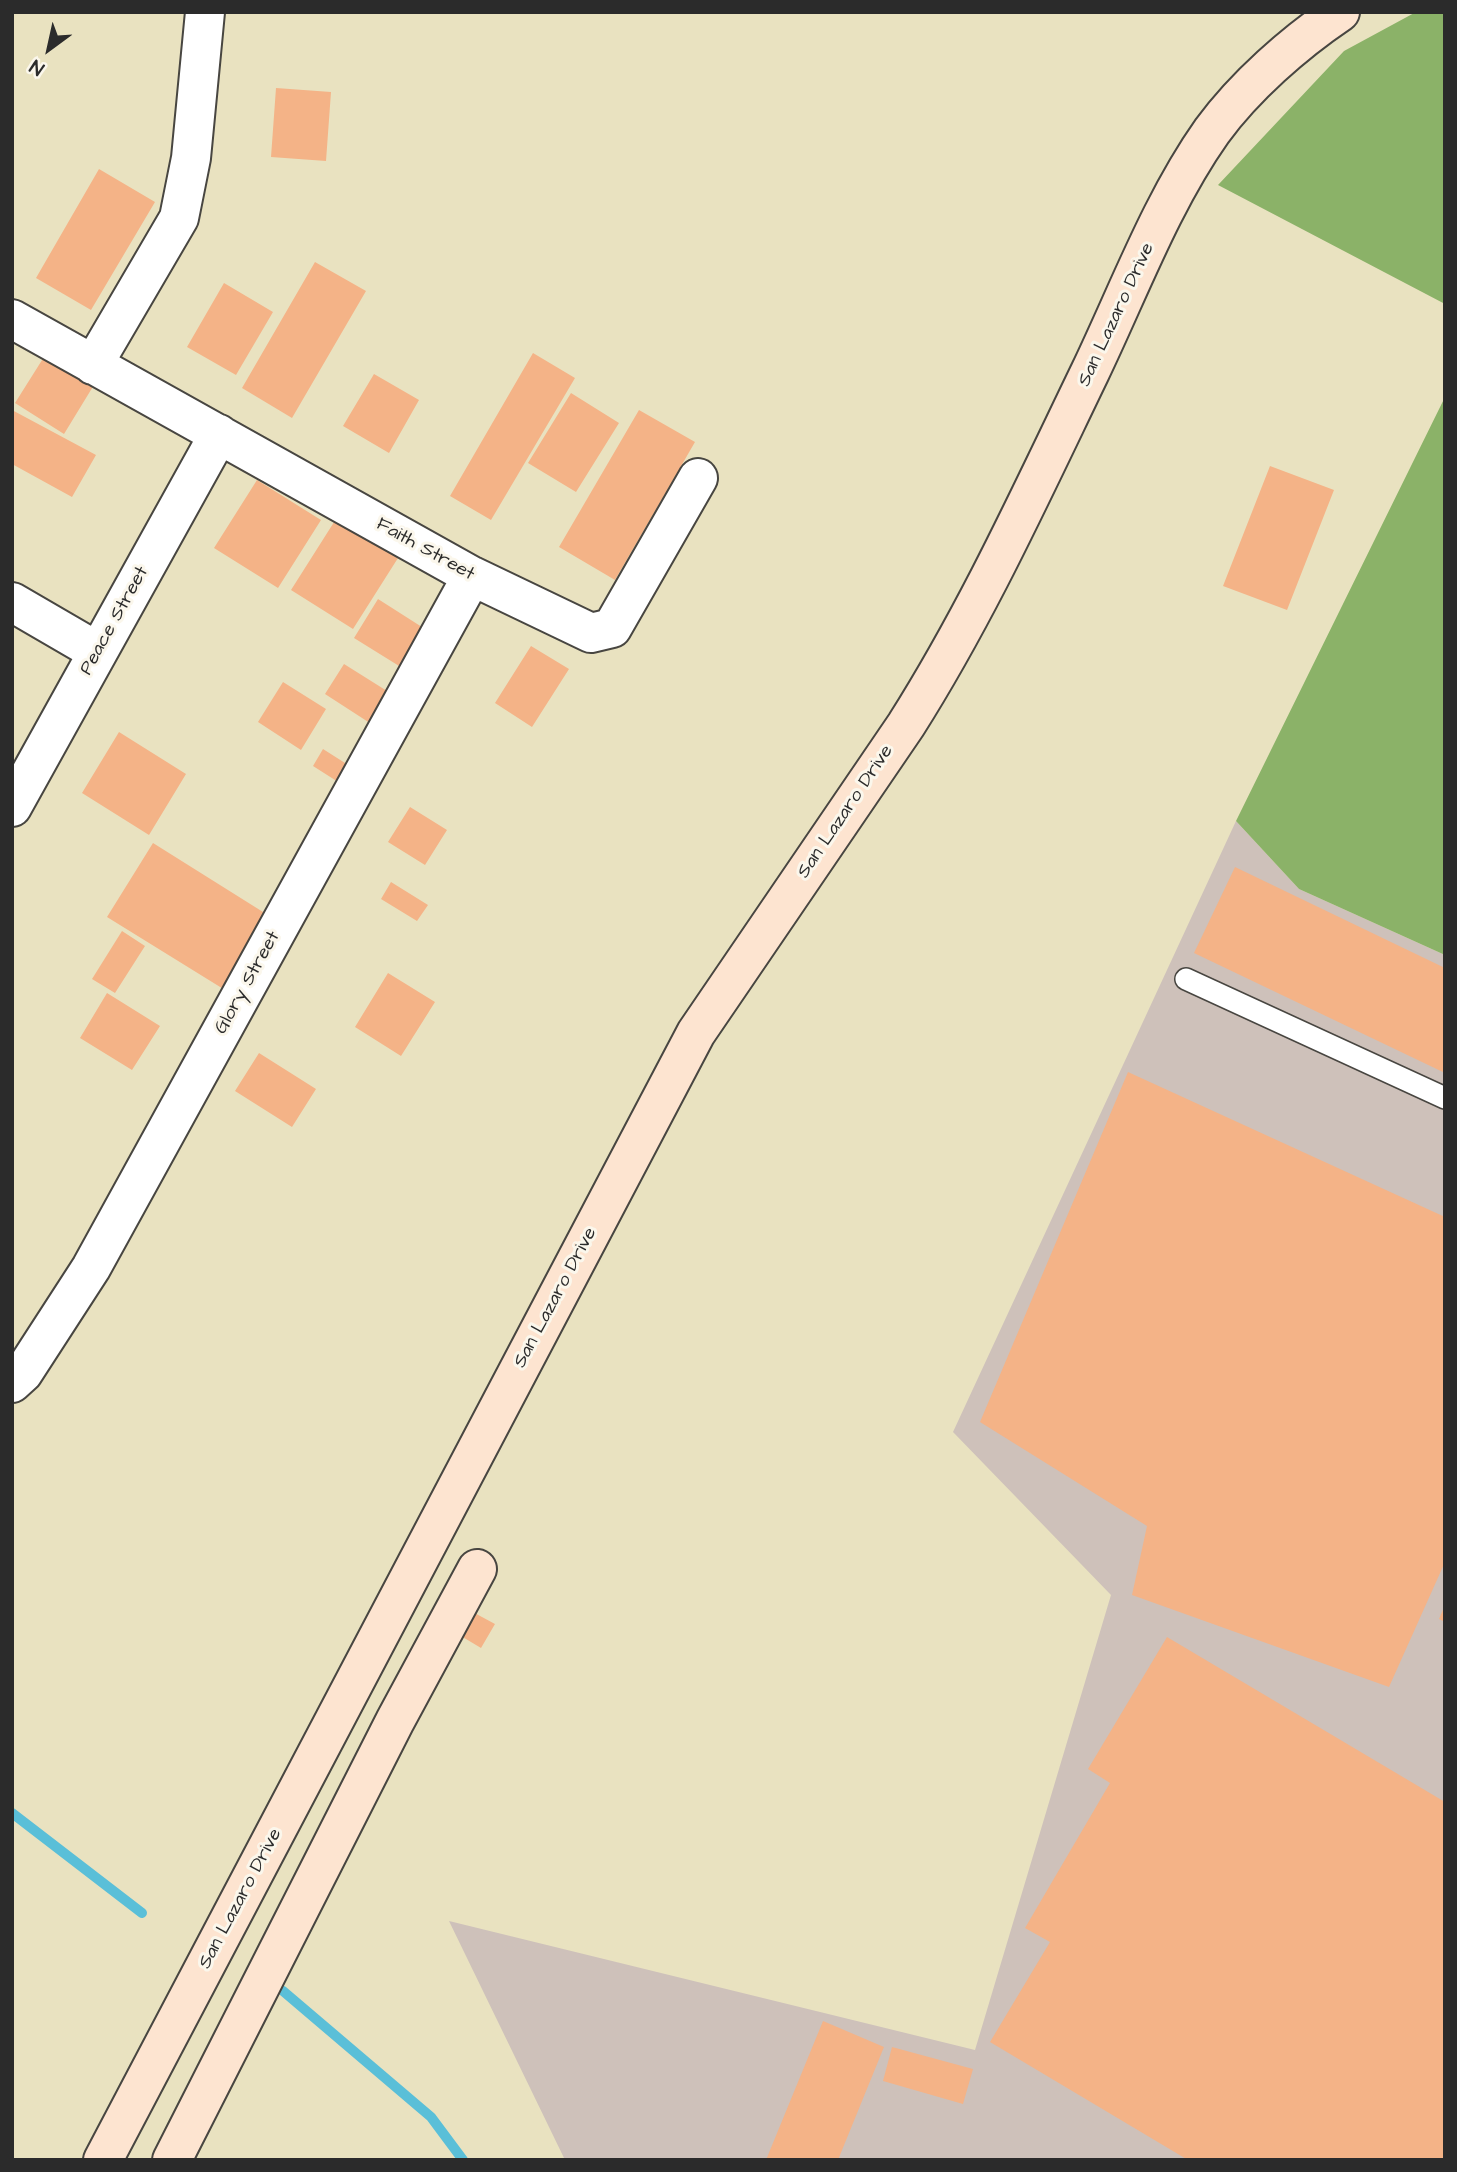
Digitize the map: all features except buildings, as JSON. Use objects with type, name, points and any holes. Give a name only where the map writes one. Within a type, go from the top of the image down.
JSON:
[{"type":"street","points":[[93,365],[179,218],[191,159],[205,12]]},
{"type":"street","name":"San Lazaro Drive","points":[[103,2160],[696,1033],[936,677],[994,570],[1174,192],[1213,130],[1262,76],[1340,12]]},
{"type":"street","name":"Faith Street","points":[[12,319],[472,576],[591,633],[612,628],[698,478]]},
{"type":"street","name":"Peace Street","points":[[12,807],[219,435]]},
{"type":"street","name":"Glory Street","points":[[12,1384],[23,1373],[91,1268],[472,576]]},
{"type":"street","points":[[12,602],[98,652]]},
{"type":"street","points":[[172,2160],[395,1721],[477,1569]]},
{"type":"street","points":[[377,1637],[395,1721]]},
{"type":"lane","points":[[1185,979],[1445,1098]]},
{"type":"shaded area","points":[[1236,821],[1299,889],[1445,955],[1445,2160],[565,2160],[449,1921],[975,2050],[1111,1595],[953,1432]]},
{"type":"green space","points":[[1416,12],[1445,12],[1445,304],[1218,185],[1344,51]]},
{"type":"green space","points":[[1445,397],[1445,955],[1299,889],[1236,821]]},
{"type":"waterway","points":[[12,1813],[142,1913]]},
{"type":"waterway","points":[[283,1991],[431,2117],[463,2160]]}]
